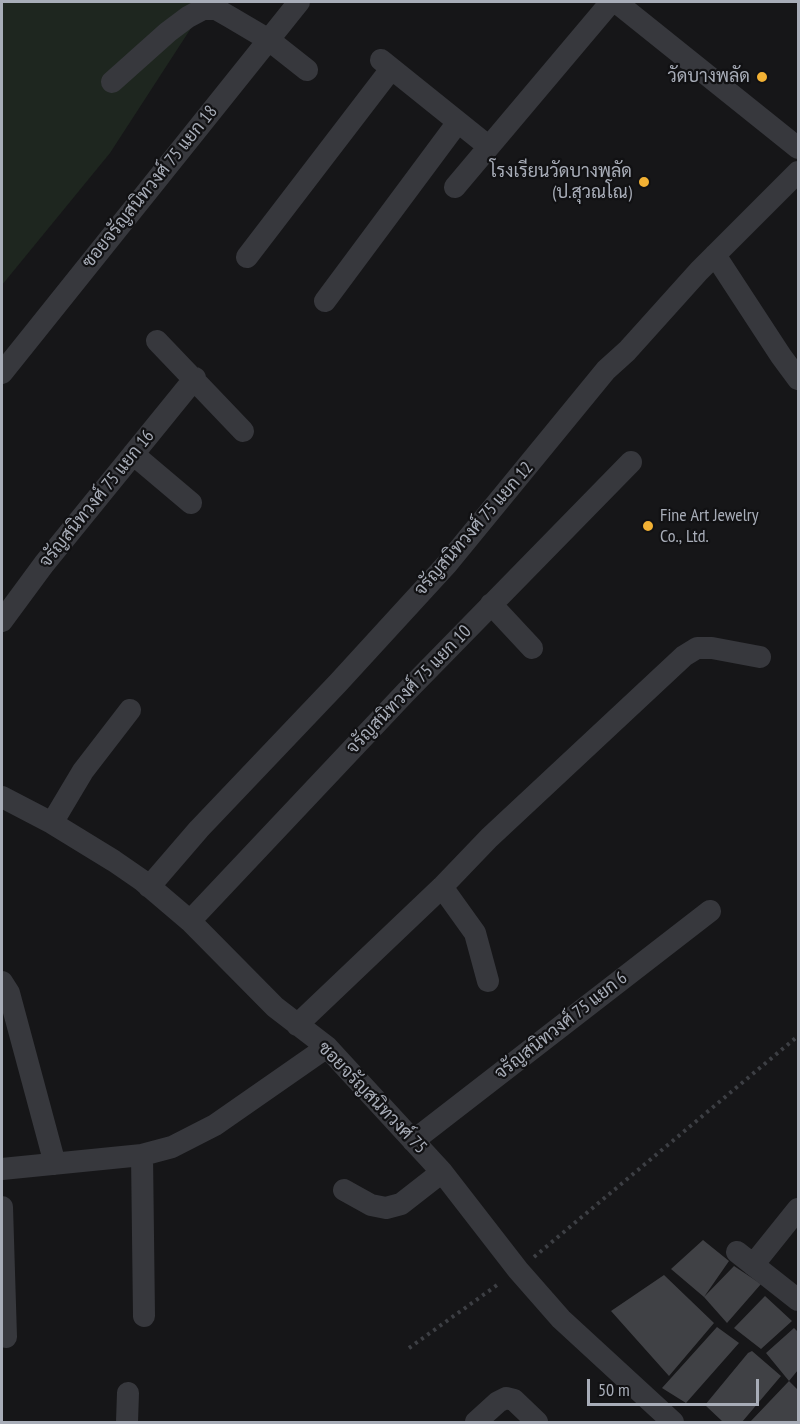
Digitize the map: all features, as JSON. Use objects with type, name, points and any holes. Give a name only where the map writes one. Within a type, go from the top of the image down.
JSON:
[{"type":"street","name":"ซอยจรัญสนิทวงศ์ 75 แยก 18","points":[[2,373],[299,2]]},
{"type":"street","points":[[455,188],[611,2]]},
{"type":"street","points":[[616,2],[798,148]]},
{"type":"street","points":[[112,82],[168,32],[203,9],[216,9],[269,40],[307,70]]},
{"type":"street","points":[[247,257],[386,64],[488,146]]},
{"type":"street","points":[[325,302],[458,122]]},
{"type":"street","name":"จรัญสนิทวงศ์ 75 แยก 12","points":[[149,886],[198,829],[338,683],[447,564],[606,370],[627,351],[715,255],[798,172]]},
{"type":"street","points":[[715,255],[798,379]]},
{"type":"street","points":[[157,341],[195,378],[243,431]]},
{"type":"street","name":"จรัญสนิทวงศ์ 75 แยก 16","points":[[2,621],[44,564],[195,378]]},
{"type":"street","points":[[133,454],[191,503]]},
{"type":"street","name":"จรัญสนิทวงศ์ 75 แยก 10","points":[[190,921],[406,692],[631,462]]},
{"type":"street","points":[[491,604],[532,648]]},
{"type":"street","points":[[297,1025],[489,838],[684,656],[697,648],[712,648],[760,657]]},
{"type":"street","points":[[52,823],[83,771],[130,710]]},
{"type":"street","name":"ซอยจรัญสนิทวงศ์ 75","points":[[2,797],[52,823],[114,861],[149,886],[190,921],[275,1007],[327,1047],[442,1172],[518,1270],[561,1319],[658,1418]]},
{"type":"street","points":[[442,886],[475,933],[488,981]]},
{"type":"street","name":"จรัญสนิทวงศ์ 75 แยก 6","points":[[413,1141],[710,911]]},
{"type":"street","points":[[2,982],[9,993],[55,1164]]},
{"type":"street","points":[[2,1169],[142,1155],[172,1146],[215,1125],[327,1047]]},
{"type":"street","points":[[142,1155],[144,1316]]},
{"type":"street","points":[[344,1190],[371,1205],[386,1208],[401,1204],[442,1172]]},
{"type":"street","points":[[2,1207],[6,1337]]},
{"type":"street","points":[[798,1209],[745,1259],[798,1300]]},
{"type":"street","points":[[128,1422],[129,1393]]},
{"type":"street","points":[[476,1422],[498,1402],[506,1398],[514,1400],[537,1422]]},
{"type":"path","points":[[409,1348],[518,1270],[798,1036]]},
{"type":"shaded area","points":[[2,2],[208,2],[110,153],[2,285]]},
{"type":"building","points":[[703,1240],[729,1261],[704,1297],[671,1269]]},
{"type":"building","points":[[734,1266],[761,1284],[727,1323],[704,1297]]},
{"type":"building","points":[[664,1275],[714,1323],[669,1376],[611,1311]]},
{"type":"building","points":[[765,1296],[792,1321],[761,1349],[734,1328]]},
{"type":"building","points":[[717,1327],[739,1343],[686,1403],[662,1388]]},
{"type":"building","points":[[794,1328],[798,1332],[798,1370],[789,1381],[766,1353]]},
{"type":"building","points":[[752,1351],[781,1376],[742,1422],[723,1422],[705,1405]]},
{"type":"building","points":[[789,1381],[798,1390],[798,1422],[750,1422]]},
{"type":"place","name":"วัดบางพลัด","points":[[762,77]]},
{"type":"place","name":"โรงเรียนวัดบางพลัด (ป.สุวณโณ)","points":[[644,182]]},
{"type":"place","name":"Fine Art Jewelry Co., Ltd.","points":[[648,526]]}]
